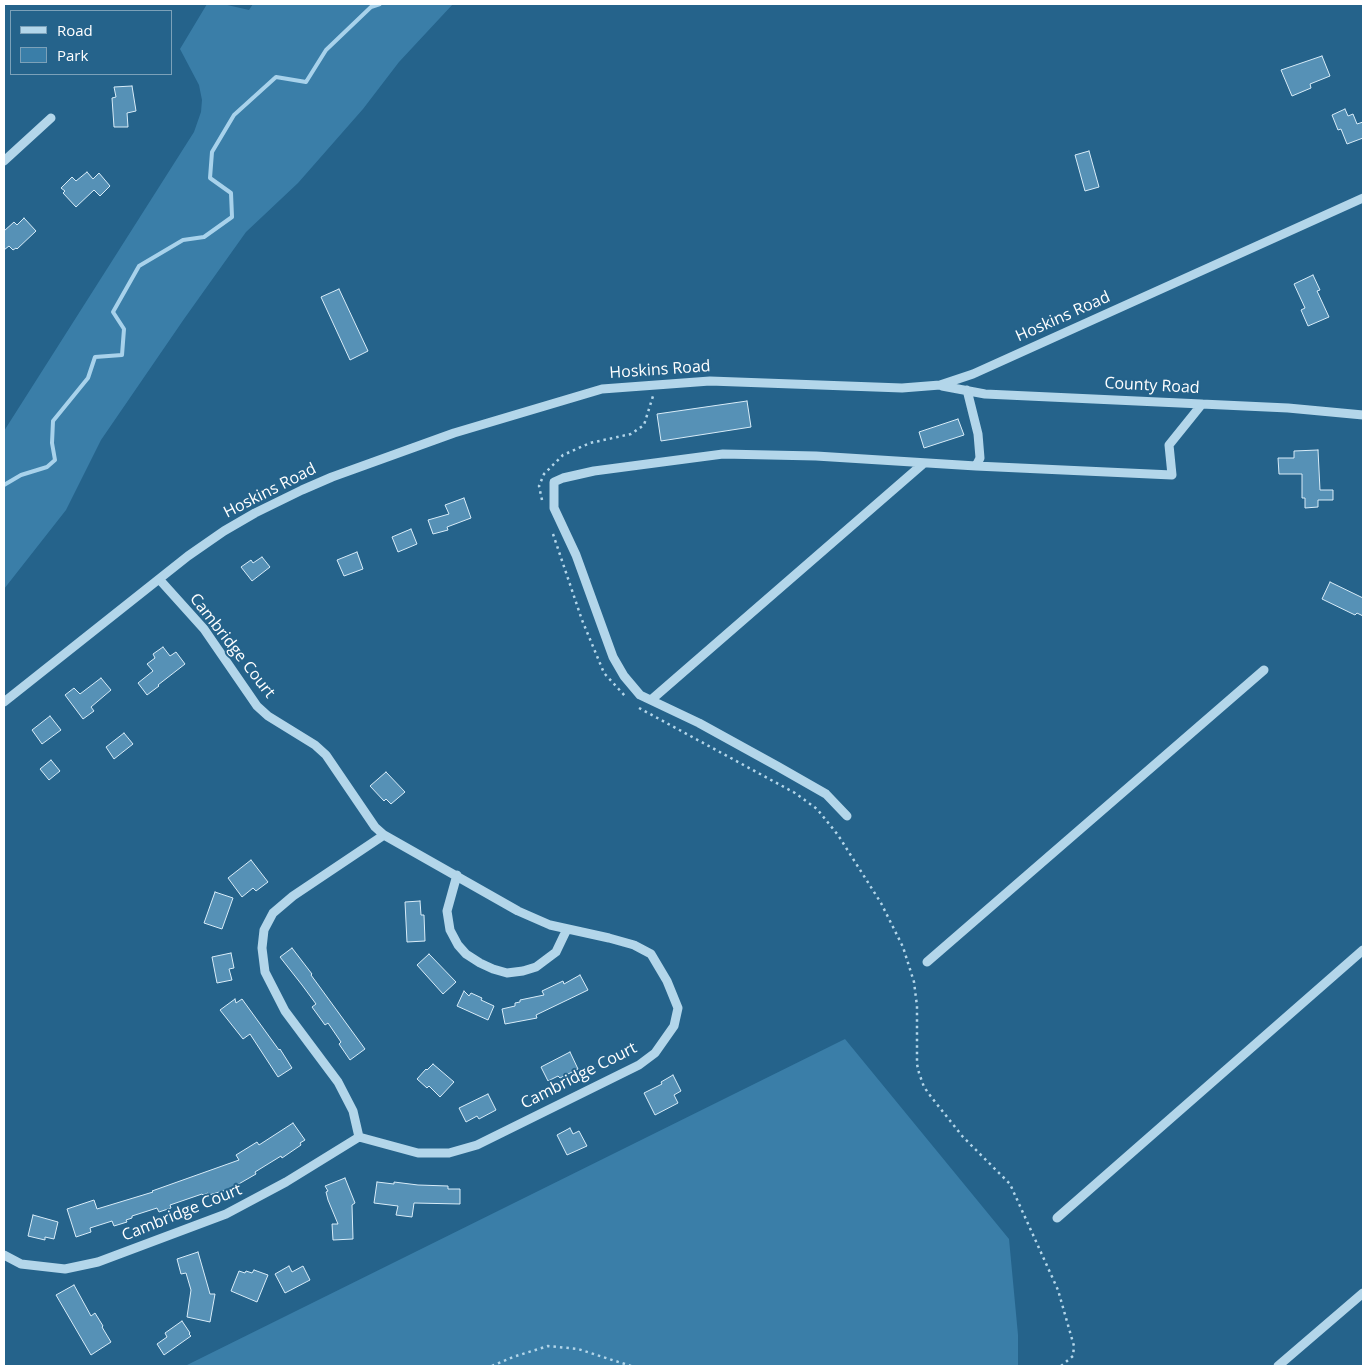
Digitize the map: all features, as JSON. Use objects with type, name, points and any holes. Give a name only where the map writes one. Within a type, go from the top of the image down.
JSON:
[{"type":"street","points":[[4,161],[51,118]]},
{"type":"street","name":"Hoskins Road","points":[[4,702],[188,556],[224,530],[255,513],[332,477],[454,432],[602,389],[710,381],[902,388],[940,385],[973,374],[1363,198]]},
{"type":"street","name":"County Road","points":[[940,385],[985,394],[1288,408],[1363,415]]},
{"type":"street","points":[[967,390],[978,434],[980,458],[976,466]]},
{"type":"street","points":[[847,816],[826,794],[699,722],[640,695],[624,676],[613,657],[576,555],[554,508],[554,482],[594,471],[723,454],[816,456],[1172,475],[1169,445],[1202,404]]},
{"type":"street","points":[[651,700],[924,463]]},
{"type":"street","name":"Cambridge Court","points":[[4,1255],[21,1264],[65,1269],[98,1262],[226,1214],[286,1182],[359,1137],[418,1153],[449,1153],[478,1145],[639,1065],[655,1053],[674,1026],[678,1008],[667,981],[651,954],[634,945],[550,925],[518,911],[384,835],[375,827],[326,754],[268,716],[257,706],[204,629],[159,579]]},
{"type":"street","points":[[927,962],[1264,670]]},
{"type":"street","points":[[359,1137],[354,1111],[338,1082],[285,1011],[265,972],[262,948],[264,930],[273,913],[292,896],[384,835]]},
{"type":"street","points":[[457,875],[447,911],[450,930],[458,945],[466,954],[480,963],[507,973],[536,967],[556,952],[567,929]]},
{"type":"street","points":[[1057,1218],[1363,950]]},
{"type":"street","points":[[1278,1366],[1363,1293]]},
{"type":"path","points":[[543,506],[539,486],[544,474],[563,455],[590,443],[631,434],[644,425],[657,385]]},
{"type":"path","points":[[552,532],[582,620],[604,673],[629,699]]},
{"type":"path","points":[[635,704],[642,710],[796,793],[817,809],[843,843],[881,904],[903,946],[914,982],[917,1006],[917,1064],[924,1087],[963,1137],[1010,1184],[1058,1290],[1074,1346],[1073,1356],[1061,1366]]},
{"type":"path","points":[[492,1366],[548,1346],[578,1349],[631,1366]]},
{"type":"green space","points":[[207,4],[223,4],[249,10],[253,4],[453,4],[399,62],[363,109],[298,183],[246,232],[101,440],[66,510],[4,589],[4,431],[194,132],[201,112],[202,100],[199,85],[180,49]]},
{"type":"green space","points":[[845,1039],[1009,1239],[1018,1335],[1018,1366],[185,1366]]},
{"type":"building","points":[[1322,56],[1330,76],[1310,84],[1311,88],[1292,96],[1281,70]]},
{"type":"building","points":[[132,86],[136,111],[127,113],[128,127],[114,127],[112,98],[116,97],[114,87]]},
{"type":"building","points":[[1345,109],[1348,116],[1353,114],[1357,124],[1363,122],[1363,138],[1347,144],[1341,129],[1338,130],[1332,115]]},
{"type":"building","points":[[1089,151],[1099,187],[1085,191],[1075,155]]},
{"type":"building","points":[[87,172],[93,179],[99,173],[110,186],[100,196],[94,190],[76,207],[63,193],[65,191],[61,188],[72,177],[76,181]]},
{"type":"building","points":[[24,218],[36,231],[17,249],[13,250],[9,246],[4,250],[4,231],[14,222],[17,225]]},
{"type":"building","points":[[1313,275],[1320,290],[1317,291],[1329,317],[1308,326],[1301,310],[1305,308],[1294,284]]},
{"type":"building","points":[[339,289],[368,351],[350,360],[321,297]]},
{"type":"building","points":[[747,401],[751,427],[661,441],[657,414]]},
{"type":"building","points":[[958,419],[964,435],[924,448],[919,432]]},
{"type":"building","points":[[1318,450],[1320,490],[1333,490],[1333,500],[1318,500],[1318,507],[1305,508],[1305,498],[1302,498],[1302,474],[1279,474],[1278,458],[1294,458],[1294,451]]},
{"type":"building","points":[[464,498],[471,518],[447,527],[448,530],[433,534],[428,520],[449,514],[445,505]]},
{"type":"building","points":[[411,529],[417,544],[398,552],[392,537]]},
{"type":"building","points":[[357,552],[363,569],[344,576],[337,560]]},
{"type":"building","points":[[262,557],[270,567],[252,581],[241,567],[251,560],[253,563]]},
{"type":"building","points":[[1330,582],[1363,598],[1363,616],[1357,613],[1355,615],[1322,599]]},
{"type":"building","points":[[163,647],[170,656],[176,652],[185,664],[147,695],[138,683],[153,671],[147,664],[155,658],[153,654]]},
{"type":"building","points":[[101,678],[111,690],[91,707],[94,711],[83,719],[65,695],[74,688],[80,694]]},
{"type":"building","points":[[50,716],[61,730],[42,744],[32,730]]},
{"type":"building","points":[[124,733],[133,744],[114,759],[106,747]]},
{"type":"building","points":[[51,760],[60,771],[49,780],[40,769]]},
{"type":"building","points":[[386,772],[405,792],[391,804],[386,799],[384,801],[370,786]]},
{"type":"building","points":[[251,860],[268,882],[256,891],[253,888],[242,897],[228,878]]},
{"type":"building","points":[[215,892],[233,898],[222,929],[204,923]]},
{"type":"building","points":[[420,901],[421,915],[424,915],[425,941],[407,942],[405,902]]},
{"type":"building","points":[[292,948],[365,1049],[350,1060],[328,1023],[325,1025],[312,1007],[316,1004],[280,957]]},
{"type":"building","points":[[231,953],[234,968],[229,969],[232,980],[217,983],[212,957]]},
{"type":"building","points":[[429,954],[456,982],[443,994],[417,965]]},
{"type":"building","points":[[580,975],[588,990],[536,1015],[537,1018],[505,1024],[502,1009],[515,1006],[515,1003],[520,1002],[520,1000],[544,995],[542,991],[563,981],[564,984]]},
{"type":"building","points":[[464,991],[469,996],[471,993],[494,1006],[488,1020],[457,1006]]},
{"type":"building","points":[[235,999],[236,1003],[242,999],[292,1068],[278,1077],[250,1034],[243,1039],[220,1010]]},
{"type":"building","points":[[570,1052],[578,1069],[560,1078],[558,1076],[548,1081],[541,1067]]},
{"type":"building","points":[[433,1064],[454,1082],[440,1097],[429,1086],[427,1088],[417,1079]]},
{"type":"building","points":[[673,1075],[681,1091],[674,1095],[678,1103],[655,1115],[644,1093],[662,1084],[661,1082]]},
{"type":"building","points":[[488,1094],[496,1110],[479,1119],[477,1116],[466,1122],[459,1108]]},
{"type":"building","points":[[293,1123],[305,1140],[300,1143],[301,1145],[230,1189],[209,1195],[208,1193],[202,1194],[170,1205],[171,1208],[159,1212],[157,1208],[132,1216],[132,1218],[126,1220],[127,1222],[114,1226],[112,1221],[90,1228],[91,1232],[76,1237],[67,1209],[94,1200],[97,1209],[153,1192],[239,1160],[236,1155],[257,1142],[259,1145]]},
{"type":"building","points":[[570,1128],[573,1134],[579,1131],[587,1146],[567,1155],[557,1135]]},
{"type":"building","points":[[345,1178],[355,1203],[352,1205],[353,1239],[333,1240],[332,1224],[338,1224],[328,1200],[326,1192],[328,1191],[325,1186]]},
{"type":"building","points":[[377,1182],[448,1186],[448,1189],[460,1189],[460,1204],[414,1203],[412,1217],[396,1215],[398,1206],[374,1203]]},
{"type":"building","points":[[33,1215],[58,1222],[54,1239],[45,1237],[45,1240],[28,1236]]},
{"type":"building","points":[[198,1252],[210,1294],[215,1294],[210,1322],[187,1317],[191,1290],[186,1273],[181,1274],[177,1259]]},
{"type":"building","points":[[289,1266],[292,1272],[303,1266],[310,1280],[285,1293],[275,1274]]},
{"type":"building","points":[[254,1270],[268,1275],[257,1302],[231,1291],[239,1271],[252,1273]]},
{"type":"building","points":[[74,1285],[91,1316],[95,1313],[111,1342],[91,1355],[56,1295]]},
{"type":"building","points":[[182,1321],[191,1336],[164,1355],[157,1344],[167,1337],[165,1333]]},
{"type":"waterway","points":[[4,485],[21,475],[47,467],[55,460],[52,443],[53,421],[88,378],[95,357],[122,355],[124,329],[113,312],[139,266],[183,240],[204,237],[232,217],[231,193],[210,178],[212,152],[234,115],[276,77],[306,82],[326,50],[371,7],[380,4]]}]
